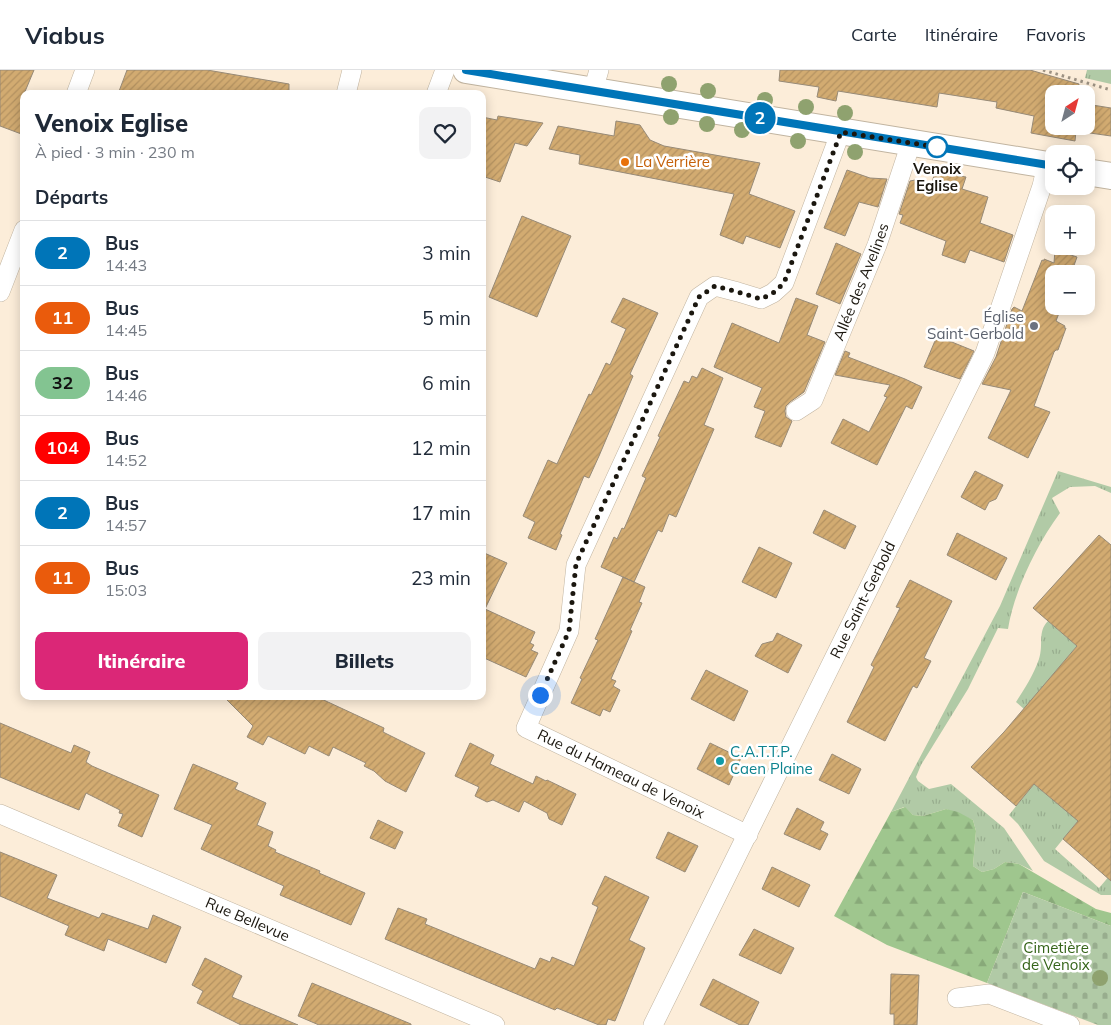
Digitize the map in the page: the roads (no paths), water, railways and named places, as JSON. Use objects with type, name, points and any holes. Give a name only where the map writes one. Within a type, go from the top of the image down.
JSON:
[{"type":"main road","points":[[466,70],[596,80],[841,132],[1045,165]]},
{"type":"main road","points":[[1095,173],[1111,176]]},
{"type":"street","points":[[78,90],[85,70]]},
{"type":"street","points":[[347,90],[352,70]]},
{"type":"street","points":[[438,90],[445,70]]},
{"type":"street","name":"Rue du Hameau de Venoix","points":[[748,835],[526,728],[569,631],[576,564],[699,297],[715,286],[761,299],[773,293],[784,283],[841,132]]},
{"type":"street","name":"Allée des Avelines","points":[[796,411],[813,400],[877,245],[911,143]]},
{"type":"street","name":"Rue Saint-Gerbold","points":[[652,1025],[748,835],[985,353],[1045,178]]},
{"type":"street","points":[[0,292],[20,240]]},
{"type":"street","name":"Rue Bellevue","points":[[0,814],[495,1025]]},
{"type":"street","points":[[957,998],[988,994],[1070,1025]]},
{"type":"place","name":"Venoix Eglise","points":[[937,147]]},
{"type":"place","name":"La Verrière","points":[[625,162]]},
{"type":"place","name":"Église Saint-Gerbold","points":[[1034,326]]},
{"type":"place","name":"C.A.T.T.P. Caen Plaine","points":[[720,761]]},
{"type":"park label","name":"Cimetière de Venoix","points":[[1056,956]]}]
